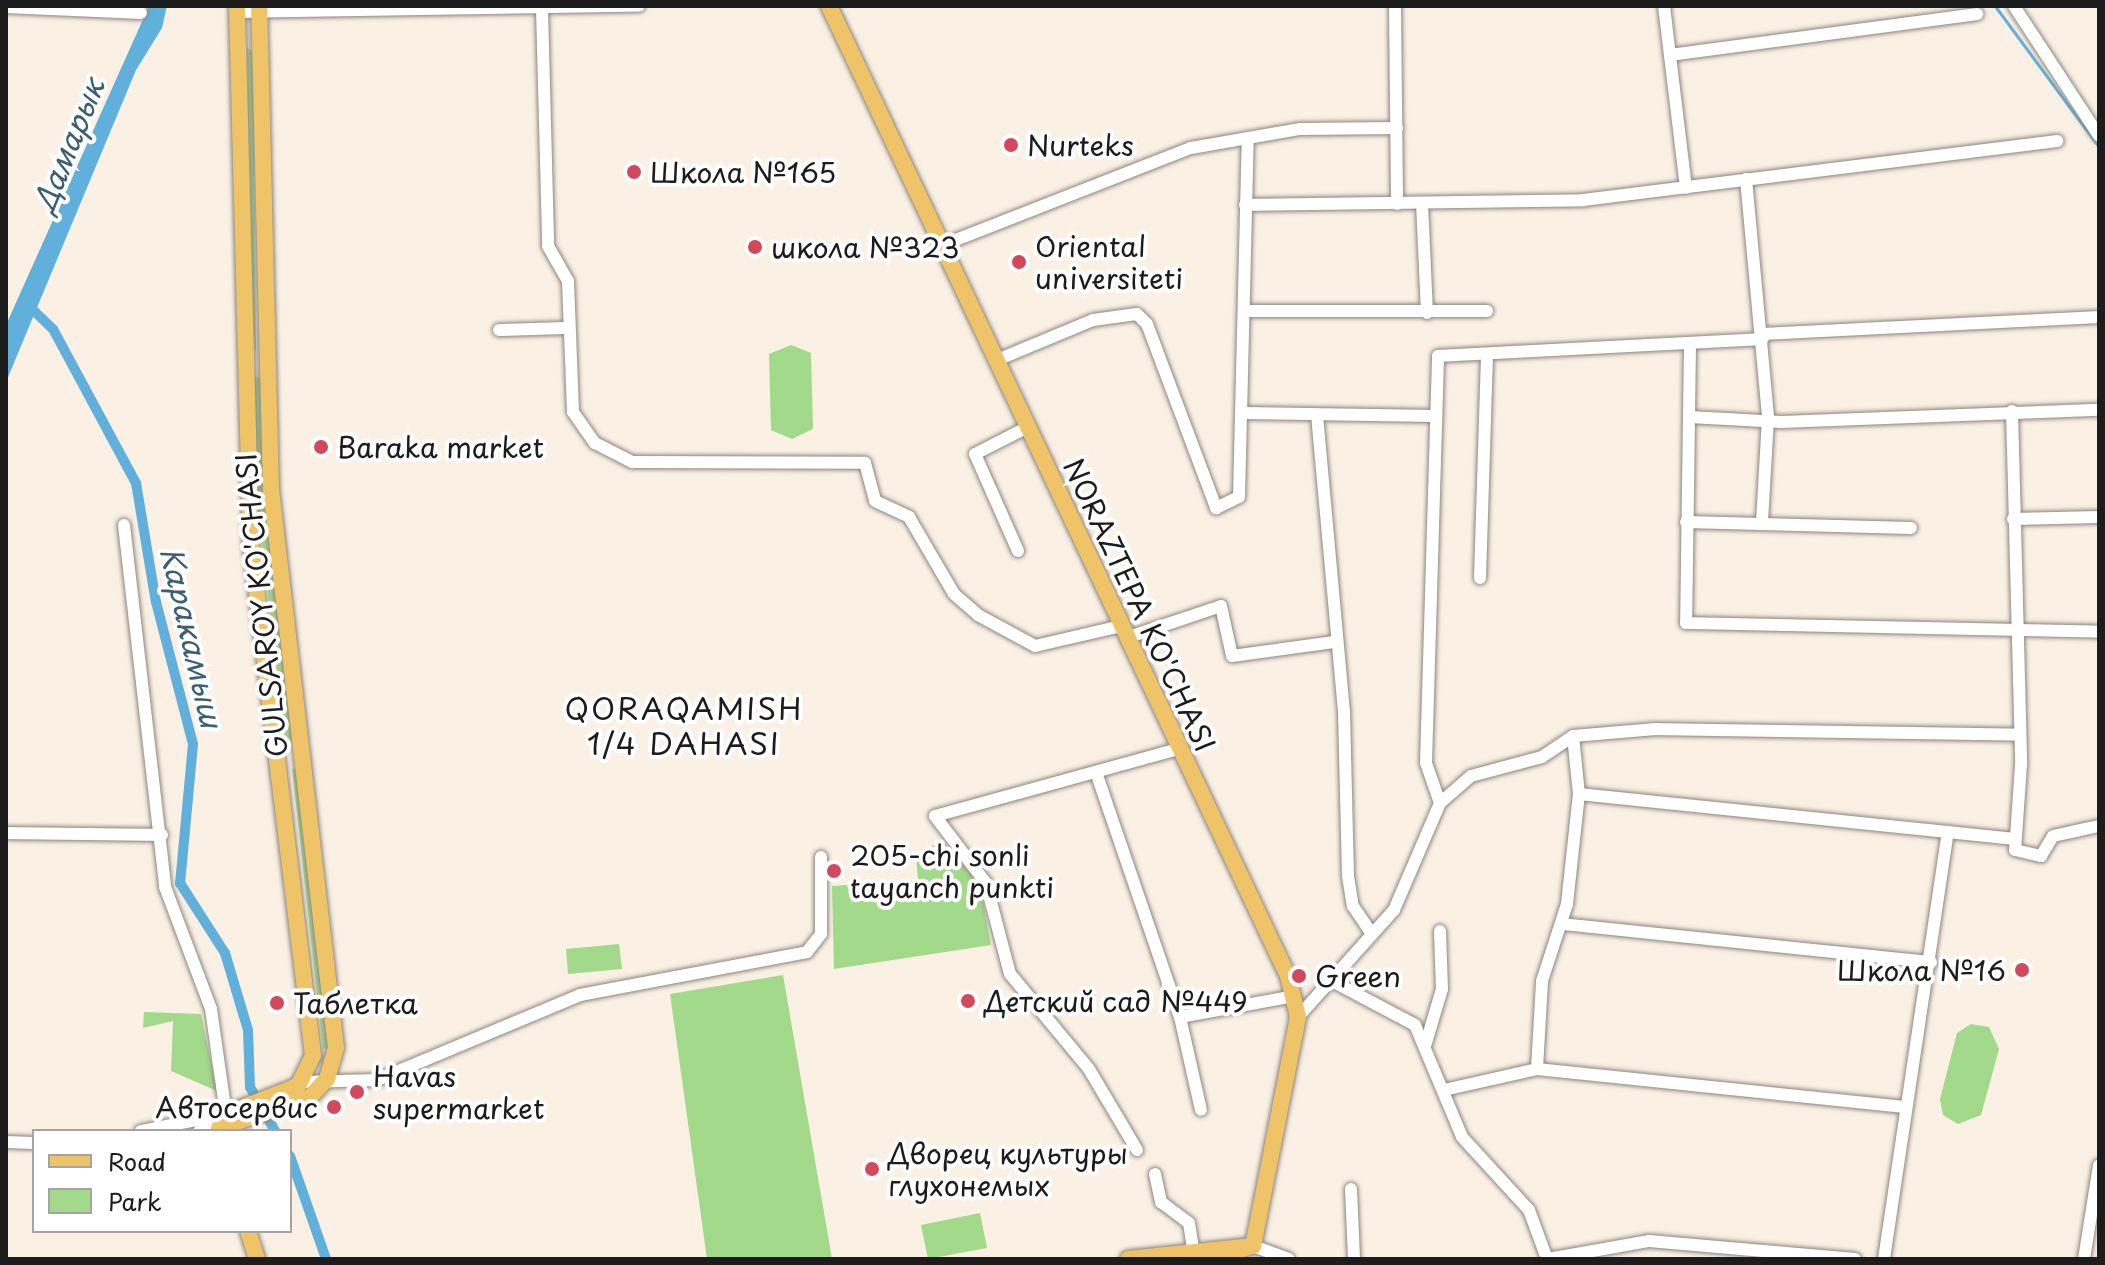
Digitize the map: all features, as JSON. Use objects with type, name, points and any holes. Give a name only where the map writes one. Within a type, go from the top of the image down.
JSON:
[{"type":"main road","name":"NORAZTEPA KO'CHASI","points":[[829,6],[1294,996],[1298,1017],[1253,1246]]},
{"type":"main road","name":"GULSAROY KO'CHASI","points":[[237,9],[251,546],[312,1034],[313,1061],[303,1082]]},
{"type":"main road","name":"GULSAROY KO'CHASI","points":[[260,9],[272,503],[336,1032],[325,1083]]},
{"type":"main road","points":[[244,364],[268,363]]},
{"type":"main road","points":[[277,757],[302,754]]},
{"type":"main road","points":[[283,1102],[303,1082]]},
{"type":"main road","points":[[231,1123],[325,1083]]},
{"type":"main road","points":[[249,1233],[257,1259]]},
{"type":"main road","points":[[260,1233],[267,1259]]},
{"type":"main road","points":[[1128,1259],[1193,1248],[1253,1246]]},
{"type":"main road","points":[[1212,1259],[1253,1246]]},
{"type":"street","points":[[237,9],[639,6]]},
{"type":"street","points":[[1395,6],[1397,204]]},
{"type":"street","points":[[1664,6],[1686,188]]},
{"type":"street","points":[[2014,6],[2099,136]]},
{"type":"street","points":[[6,7],[141,13]]},
{"type":"street","points":[[542,9],[542,190],[548,246],[568,281],[567,328],[573,412],[595,443],[620,461],[865,463],[877,504],[909,517],[967,607],[1033,646],[1123,632],[1221,606],[1232,656],[1334,642]]},
{"type":"street","points":[[1670,55],[1977,14]]},
{"type":"street","points":[[943,245],[1191,148],[1248,141],[1300,129],[1397,128]]},
{"type":"street","points":[[997,360],[1093,320],[1137,314],[1147,324],[1216,508],[1241,494],[1248,141]]},
{"type":"street","points":[[1245,205],[1583,200],[2057,141]]},
{"type":"street","points":[[1746,179],[1763,337],[1768,418],[1762,522]]},
{"type":"street","points":[[1422,203],[1427,313]]},
{"type":"street","points":[[1246,311],[1487,311]]},
{"type":"street","points":[[1440,803],[1426,763],[1438,356],[1690,345],[1763,337],[2099,317]]},
{"type":"street","points":[[499,330],[567,328]]},
{"type":"street","points":[[1690,345],[1686,623],[2099,632]]},
{"type":"street","points":[[1480,578],[1487,354]]},
{"type":"street","points":[[1689,417],[2099,410]]},
{"type":"street","points":[[2012,411],[2014,632],[2020,735],[2013,839],[2022,856],[2041,856],[2053,836],[2099,826]]},
{"type":"street","points":[[1245,413],[1436,416]]},
{"type":"street","points":[[1317,415],[1349,795],[1348,876],[1353,906],[1370,931]]},
{"type":"street","points":[[1018,551],[975,454],[1028,427]]},
{"type":"street","points":[[2013,519],[2099,517]]},
{"type":"street","points":[[1686,522],[1911,528]]},
{"type":"street","points":[[124,525],[168,897],[211,1009],[231,1123]]},
{"type":"street","points":[[1298,1017],[1370,931],[1394,910],[1440,803],[1471,776],[1542,757],[1573,736],[1656,729],[2020,735]]},
{"type":"street","points":[[1537,1069],[1542,981],[1562,924],[1579,794],[1573,736]]},
{"type":"street","points":[[1137,1150],[1089,1069],[1010,974],[986,883],[935,816],[1098,778],[1179,749]]},
{"type":"street","points":[[1098,778],[1180,1017],[1201,1110]]},
{"type":"street","points":[[1579,794],[2013,839]]},
{"type":"street","points":[[1884,1259],[1902,1107],[1931,962],[1948,832]]},
{"type":"street","points":[[6,833],[162,835]]},
{"type":"street","points":[[303,1082],[377,1080],[580,995],[811,950],[821,934],[821,857]]},
{"type":"street","points":[[1562,924],[1931,962]]},
{"type":"street","points":[[1426,1043],[1442,989],[1440,931]]},
{"type":"street","points":[[1330,980],[1389,1008],[1426,1043],[1462,1137],[1529,1210],[1547,1259],[1649,1241],[1855,1259]]},
{"type":"street","points":[[1180,1017],[1294,996]]},
{"type":"street","points":[[1444,1090],[1537,1069],[1902,1107]]},
{"type":"street","points":[[164,1129],[231,1123]]},
{"type":"street","points":[[207,1129],[231,1123]]},
{"type":"street","points":[[6,1142],[32,1143]]},
{"type":"street","points":[[2084,1259],[2099,1165]]},
{"type":"street","points":[[1155,1174],[1161,1202],[1189,1223],[1193,1248]]},
{"type":"street","points":[[1351,1189],[1354,1259]]},
{"type":"street","points":[[1253,1246],[1289,1259]]},
{"type":"green space","points":[[247,48],[253,51],[256,350],[253,349]]},
{"type":"green space","points":[[791,345],[811,353],[813,429],[792,439],[771,430],[769,354]]},
{"type":"green space","points":[[254,376],[261,379],[293,740],[286,741],[256,496]]},
{"type":"green space","points":[[292,768],[296,770],[331,1048],[323,1049]]},
{"type":"green space","points":[[942,840],[980,885],[991,945],[834,969],[832,886],[918,880],[916,856]]},
{"type":"green space","points":[[619,944],[622,969],[568,974],[566,949]]},
{"type":"green space","points":[[783,975],[832,1259],[707,1259],[670,994]]},
{"type":"green space","points":[[144,1012],[201,1014],[217,1091],[171,1071],[173,1021],[143,1028]]},
{"type":"green space","points":[[1971,1024],[1989,1027],[1999,1049],[1981,1115],[1958,1124],[1943,1115],[1940,1099],[1957,1033]]},
{"type":"green space","points":[[980,1213],[987,1248],[928,1259],[921,1225]]},
{"type":"water","points":[[149,6],[167,6],[162,28],[136,70],[6,382],[6,325]]},
{"type":"waterway","points":[[1995,6],[2099,147]]},
{"type":"waterway","name":"Каракамыш","points":[[30,307],[53,329],[136,483],[156,602],[193,744],[180,883],[225,953],[248,1030],[250,1087],[274,1129]]},
{"type":"waterway","name":"Каракамыш","points":[[292,1162],[326,1259]]},
{"type":"place","name":"Nurteks","points":[[1011,145]]},
{"type":"place","name":"Школа №165","points":[[634,172]]},
{"type":"place","name":"школа №323","points":[[755,247]]},
{"type":"place","name":"Oriental universiteti","points":[[1019,262]]},
{"type":"place","name":"Baraka market","points":[[321,447]]},
{"type":"place","name":"205-chi sonli tayanch punkti","points":[[834,871]]},
{"type":"place","name":"Школа №16","points":[[2022,970]]},
{"type":"place","name":"Green","points":[[1299,976]]},
{"type":"place","name":"Детский сад №449","points":[[968,1001]]},
{"type":"place","name":"Таблетка","points":[[277,1003]]},
{"type":"place","name":"Havas supermarket","points":[[357,1092]]},
{"type":"place","name":"Автосервис","points":[[334,1107]]},
{"type":"place","name":"Дворец культуры глухонемых","points":[[872,1169]]},
{"type":"district","name":"QORAQAMISH 1/4 DAHASI","points":[[684,725]]},
{"type":"water label","name":"Дамарык","points":[[68,145]]}]
